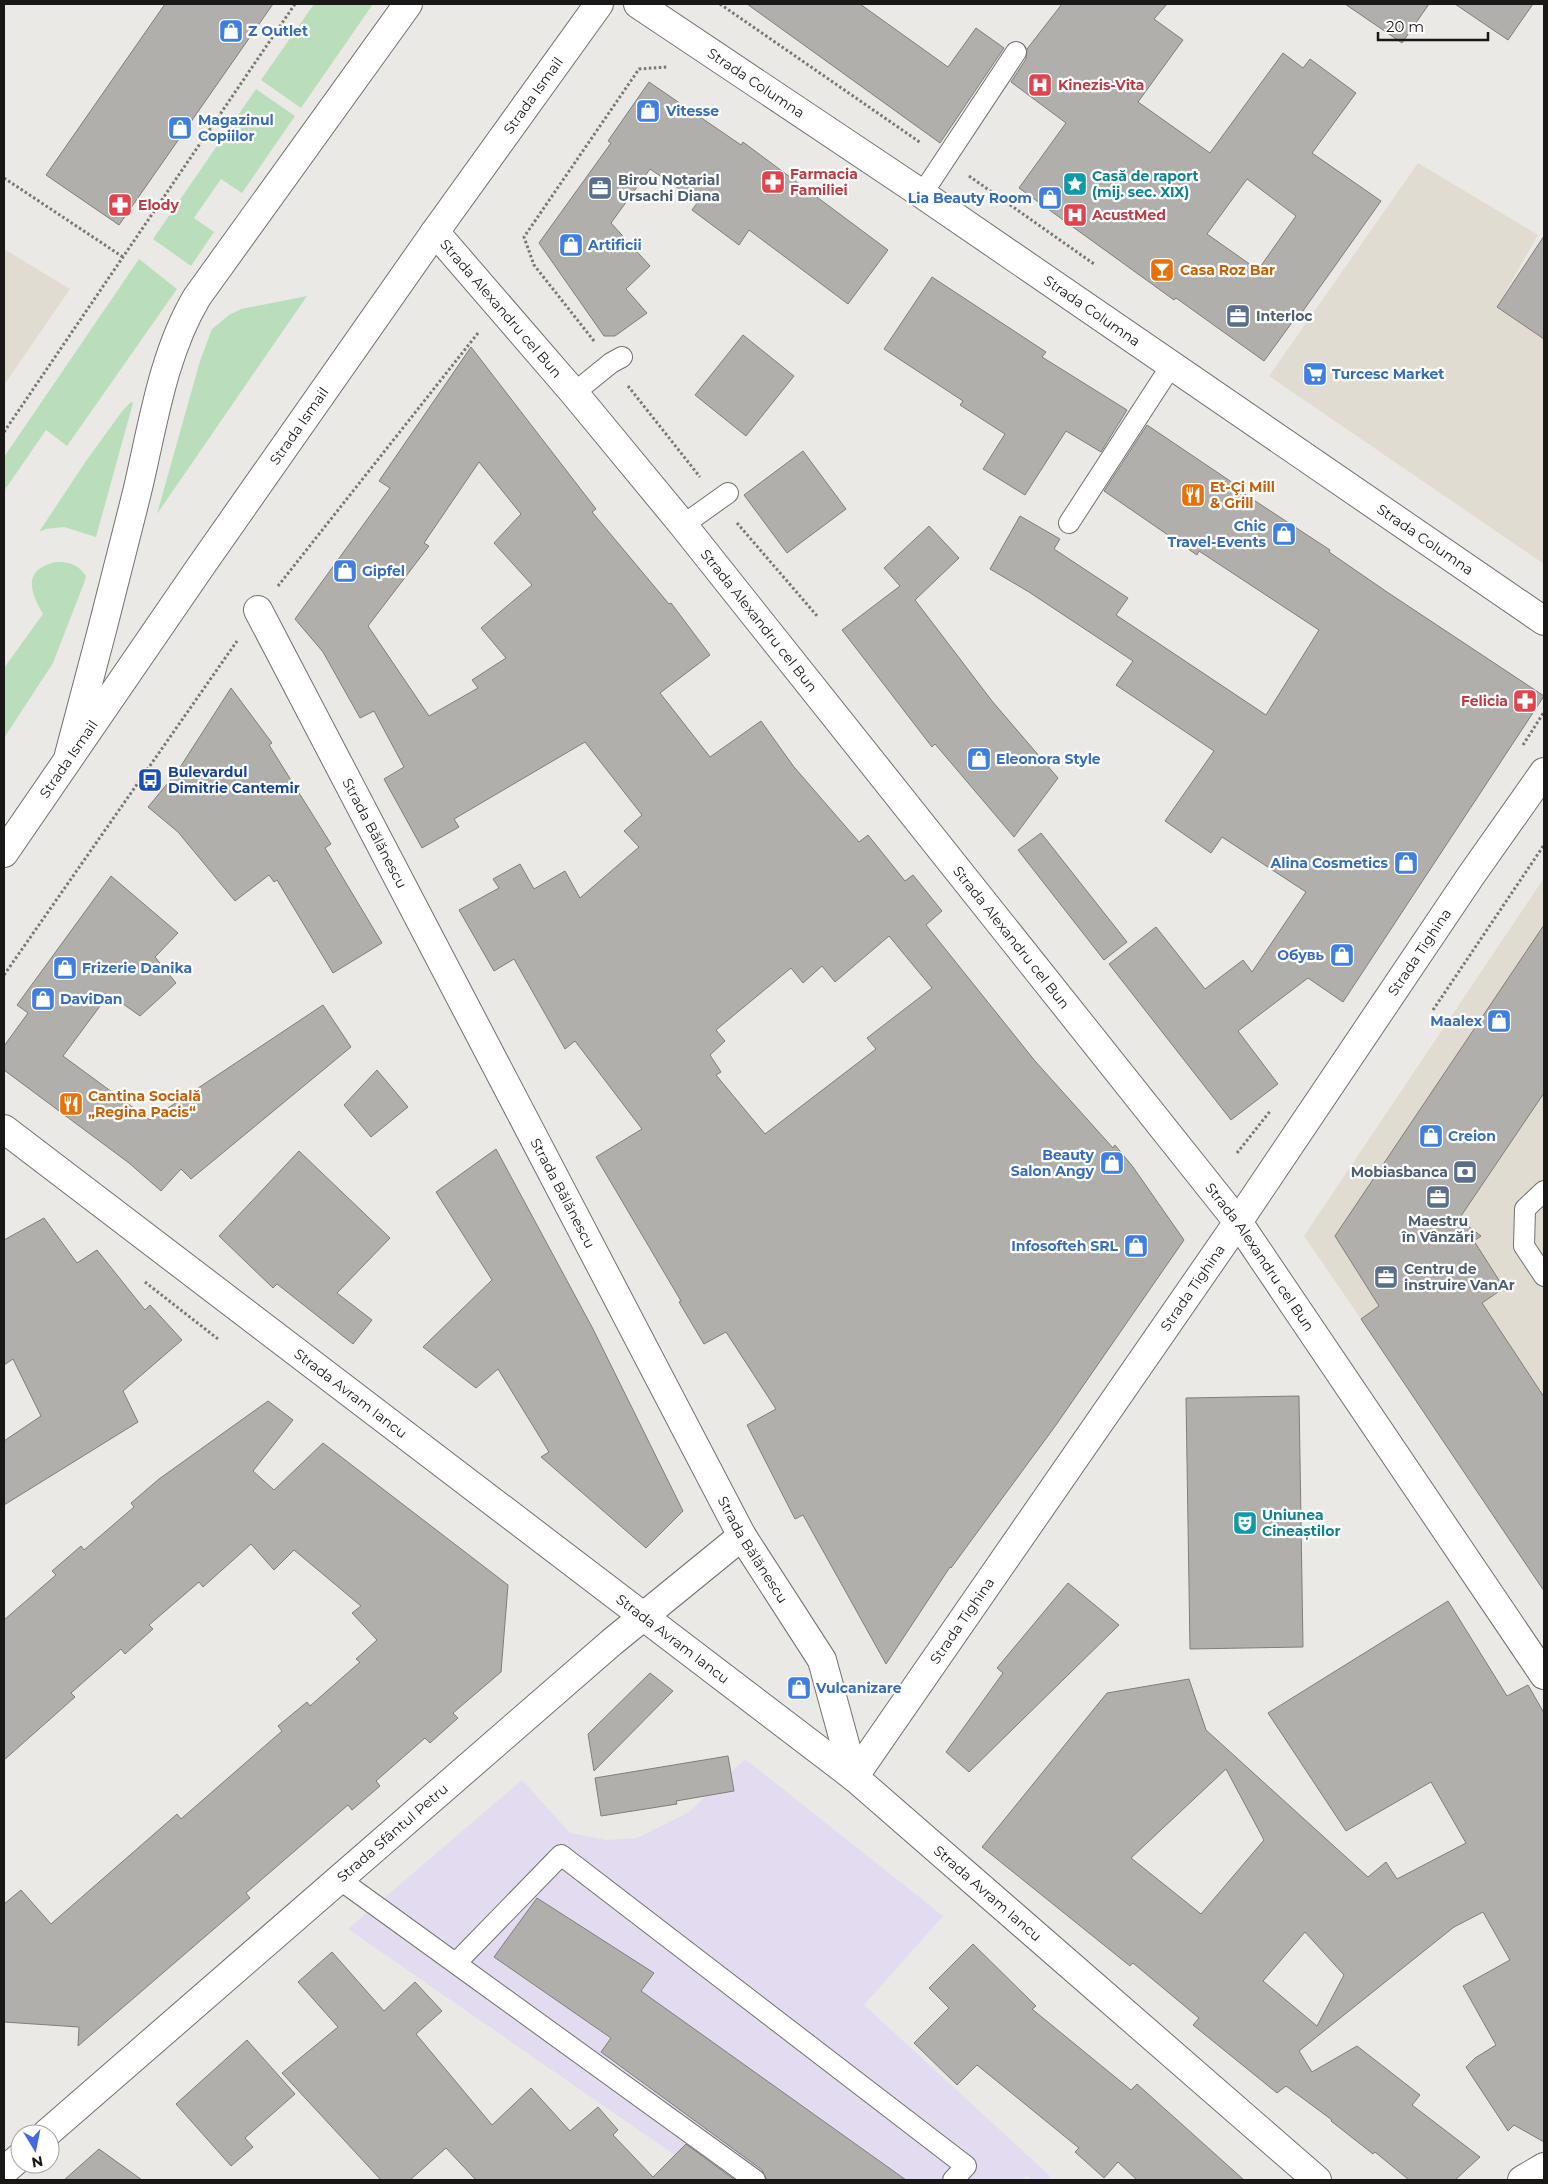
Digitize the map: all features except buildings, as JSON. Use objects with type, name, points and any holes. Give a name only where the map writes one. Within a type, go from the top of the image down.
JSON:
[{"type":"street","points":[[69,755],[119,564],[170,356],[187,313],[408,4]]},
{"type":"street","name":"Strada Ismail","points":[[4,853],[69,755],[435,232],[599,4]]},
{"type":"street","name":"Strada Columna","points":[[638,4],[922,194],[1544,621]]},
{"type":"street","name":"Strada Alexandru cel Bun","points":[[435,232],[574,393],[683,526],[1238,1222],[1544,1675]]},
{"type":"street","name":"Strada Bălănescu","points":[[258,610],[742,1536],[822,1660],[854,1777]]},
{"type":"street","name":"Strada Tighina","points":[[854,1777],[1238,1222],[1470,878],[1544,772]]},
{"type":"street","name":"Strada Avram Iancu","points":[[4,1129],[854,1777],[1317,2180]]},
{"type":"street","name":"Strada Sfântul Petru","points":[[57,2124],[642,1617],[742,1536]]},
{"type":"street","points":[[1522,2180],[1544,2167]]},
{"type":"lane","points":[[922,194],[1016,52]]},
{"type":"lane","points":[[574,393],[617,360]]},
{"type":"lane","points":[[1069,523],[1171,366]]},
{"type":"lane","points":[[683,526],[723,497]]},
{"type":"lane","points":[[1544,1191],[1525,1209],[1524,1246],[1544,1276]]},
{"type":"lane","points":[[456,1962],[561,1855],[966,2166],[953,2180]]},
{"type":"lane","points":[[339,1879],[755,2180]]},
{"type":"path","points":[[4,432],[296,4]]},
{"type":"path","points":[[720,4],[1094,264]]},
{"type":"path","points":[[667,67],[639,69],[524,237],[534,264],[617,360],[818,617]]},
{"type":"path","points":[[4,178],[123,257]]},
{"type":"path","points":[[4,975],[258,610],[478,334]]},
{"type":"path","points":[[1434,1010],[1544,845]]},
{"type":"shaded area","points":[[1418,163],[1538,235],[1497,307],[1544,339],[1544,564],[1269,376]]},
{"type":"shaded area","points":[[4,249],[70,289],[4,385]]},
{"type":"shaded area","points":[[1544,878],[1544,1481],[1495,1514],[1304,1236]]},
{"type":"shaded area","points":[[745,1759],[943,1916],[864,2005],[1050,2176],[1047,2180],[1032,2180],[1027,2176],[1021,2180],[711,2180],[348,1929],[522,1780],[570,1833],[606,1840],[637,1838],[689,1812]]},
{"type":"green space","points":[[314,4],[373,4],[301,108],[261,80]]},
{"type":"green space","points":[[256,89],[295,116],[242,193],[221,179],[194,218],[214,232],[191,266],[153,239]]},
{"type":"green space","points":[[139,259],[177,289],[67,446],[46,430],[4,491],[4,457]]},
{"type":"green space","points":[[307,296],[157,514],[200,361],[212,329],[229,315],[241,309]]},
{"type":"green space","points":[[131,402],[133,403],[96,537],[64,527],[46,529],[39,532],[86,461],[123,410]]},
{"type":"green space","points":[[56,562],[69,563],[80,569],[86,576],[84,583],[53,663],[4,738],[4,668],[43,614],[32,590],[34,576],[38,570]]},
{"type":"place","name":"Z Outlet","points":[[231,31]]},
{"type":"place","name":"Kinezis-Vita","points":[[1040,85]]},
{"type":"place","name":"Vitesse","points":[[648,111]]},
{"type":"place","name":"Magazinul Copiilor","points":[[180,128]]},
{"type":"place","name":"Farmacia Familiei","points":[[773,182]]},
{"type":"place","name":"Casă de raport (mij. sec. XIX)","points":[[1075,184]]},
{"type":"place","name":"Birou Notarial Ursachi Diana","points":[[600,188]]},
{"type":"place","name":"Lia Beauty Room","points":[[1050,198]]},
{"type":"place","name":"Elody","points":[[120,205]]},
{"type":"place","name":"AcustMed","points":[[1075,215]]},
{"type":"place","name":"Artificii","points":[[571,245]]},
{"type":"place","name":"Casa Roz Bar","points":[[1162,270]]},
{"type":"place","name":"Interloc","points":[[1238,316]]},
{"type":"place","name":"Turcesc Market","points":[[1315,374]]},
{"type":"place","name":"Et-Çi Mill & Grill","points":[[1193,495]]},
{"type":"place","name":"Chic Travel-Events","points":[[1284,534]]},
{"type":"place","name":"Gipfel","points":[[345,571]]},
{"type":"place","name":"Felicia","points":[[1525,701]]},
{"type":"place","name":"Eleonora Style","points":[[979,759]]},
{"type":"place","name":"Bulevardul Dimitrie Cantemir","points":[[150,780]]},
{"type":"place","name":"Alina Cosmetics","points":[[1406,863]]},
{"type":"place","name":"Обувь","points":[[1342,955]]},
{"type":"place","name":"Frizerie Danika","points":[[65,968]]},
{"type":"place","name":"DaviDan","points":[[43,999]]},
{"type":"place","name":"Maalex","points":[[1499,1021]]},
{"type":"place","name":"Cantina Socială „Regina Pacis“","points":[[71,1104]]},
{"type":"place","name":"Creion","points":[[1431,1136]]},
{"type":"place","name":"Beauty Salon Angy","points":[[1112,1163]]},
{"type":"place","name":"Mobiasbanca","points":[[1465,1172]]},
{"type":"place","name":"Maestru în Vânzări","points":[[1438,1197]]},
{"type":"place","name":"Infosofteh SRL","points":[[1136,1246]]},
{"type":"place","name":"Centru de instruire VanAr","points":[[1386,1277]]},
{"type":"place","name":"Uniunea Cineaștilor","points":[[1245,1523]]},
{"type":"place","name":"Vulcanizare","points":[[799,1688]]}]
